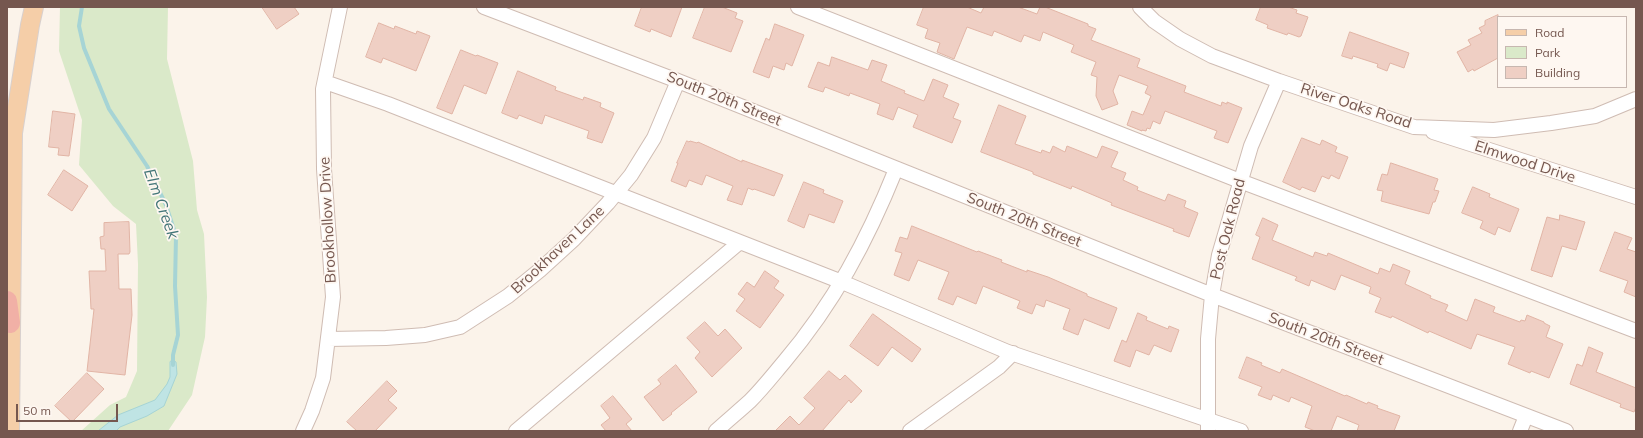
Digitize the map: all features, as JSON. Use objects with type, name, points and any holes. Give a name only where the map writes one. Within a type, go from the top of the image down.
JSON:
[{"type":"highway","points":[[7,301],[10,323]]},
{"type":"main road","points":[[10,431],[13,133],[34,7]]},
{"type":"street","name":"Brookhollow Drive","points":[[303,431],[312,411],[323,378],[333,297],[324,169],[323,89],[340,7]]},
{"type":"street","name":"South 20th Street","points":[[484,7],[678,81],[1212,295],[1566,431]]},
{"type":"street","points":[[798,7],[1240,181],[1636,331]]},
{"type":"street","name":"River Oaks Road","points":[[1140,7],[1154,21],[1212,56],[1279,81],[1414,126],[1494,130],[1544,124],[1595,116],[1636,99]]},
{"type":"street","name":"Brookhaven Lane","points":[[328,339],[394,338],[425,335],[460,327],[508,296],[540,270],[574,238],[631,175],[654,138],[678,81]]},
{"type":"street","name":"Post Oak Road","points":[[1208,426],[1208,339],[1212,295],[1219,255],[1251,146],[1279,81]]},
{"type":"street","points":[[325,82],[388,104],[842,282],[1013,353],[1208,426],[1242,431]]},
{"type":"street","name":"Elmwood Drive","points":[[1414,126],[1636,197]]},
{"type":"street","points":[[716,431],[751,400],[818,320],[842,282],[868,235],[896,168]]},
{"type":"street","points":[[516,431],[740,242]]},
{"type":"street","points":[[910,431],[999,367],[1013,353]]},
{"type":"street","points":[[1520,431],[1526,416]]},
{"type":"green space","points":[[60,7],[168,7],[167,59],[193,161],[197,210],[204,234],[207,297],[205,337],[192,395],[168,431],[81,431],[110,405],[126,397],[137,371],[138,264],[136,224],[113,206],[79,165],[82,120],[59,51]]},
{"type":"water","points":[[173,360],[176,362],[177,374],[164,406],[147,416],[120,427],[116,431],[98,431],[118,415],[155,400],[167,384],[170,377],[170,362]]},
{"type":"building","points":[[262,7],[294,7],[299,14],[277,29]]},
{"type":"building","points":[[642,7],[682,7],[671,37],[651,29],[650,32],[635,26]]},
{"type":"building","points":[[705,7],[722,7],[737,13],[735,18],[743,21],[731,52],[693,38]]},
{"type":"building","points":[[924,7],[967,7],[981,13],[984,7],[1018,7],[1037,14],[1040,7],[1045,7],[1088,24],[1088,26],[1096,29],[1091,40],[1140,59],[1137,67],[1186,86],[1184,92],[1221,106],[1222,102],[1227,104],[1227,102],[1242,108],[1228,143],[1214,138],[1217,131],[1165,111],[1160,124],[1153,121],[1150,129],[1147,128],[1146,131],[1142,131],[1127,125],[1132,111],[1143,115],[1151,96],[1145,93],[1148,86],[1119,75],[1113,91],[1118,104],[1102,110],[1096,96],[1097,77],[1091,75],[1096,62],[1071,52],[1074,45],[1043,32],[1040,41],[1024,35],[1021,42],[994,31],[992,36],[967,27],[954,59],[937,52],[940,43],[925,38],[928,29],[917,25]]},
{"type":"building","points":[[1261,7],[1288,7],[1297,10],[1296,13],[1308,17],[1301,36],[1299,37],[1288,33],[1287,35],[1267,28],[1268,25],[1256,20]]},
{"type":"building","points":[[1498,15],[1497,59],[1474,71],[1473,69],[1468,72],[1457,52],[1471,45],[1468,40],[1482,33],[1479,28],[1485,25],[1485,21]]},
{"type":"building","points":[[379,23],[394,29],[395,26],[416,34],[417,31],[430,36],[416,71],[383,58],[381,63],[366,57]]},
{"type":"building","points":[[775,24],[804,35],[792,66],[786,63],[784,70],[773,66],[769,78],[753,72],[766,38],[769,40]]},
{"type":"building","points":[[1350,32],[1409,53],[1404,68],[1390,63],[1387,71],[1377,67],[1378,64],[1353,56],[1352,59],[1342,56]]},
{"type":"building","points":[[461,50],[498,63],[486,94],[464,85],[452,114],[437,108]]},
{"type":"building","points":[[832,57],[868,70],[872,60],[887,65],[881,81],[924,101],[933,79],[948,85],[943,97],[959,104],[953,118],[961,121],[952,143],[913,127],[918,115],[898,107],[893,120],[877,114],[880,104],[850,93],[849,96],[825,87],[823,92],[808,87],[818,62],[829,66]]},
{"type":"building","points":[[518,71],[556,87],[555,90],[583,100],[584,97],[601,103],[600,107],[614,113],[602,143],[587,138],[589,131],[545,115],[542,124],[519,115],[517,119],[502,113]]},
{"type":"building","points":[[999,105],[1026,116],[1015,144],[1041,153],[1042,150],[1050,153],[1053,146],[1065,152],[1067,146],[1097,158],[1102,146],[1118,152],[1111,167],[1126,173],[1123,180],[1138,187],[1137,190],[1165,201],[1168,194],[1186,201],[1184,207],[1198,213],[1189,237],[1173,231],[1174,229],[1111,205],[1112,203],[1072,186],[1071,189],[1033,174],[1033,172],[981,152]]},
{"type":"building","points":[[53,111],[75,114],[69,156],[58,155],[59,148],[49,147]]},
{"type":"building","points":[[1302,138],[1320,145],[1322,140],[1337,147],[1335,152],[1348,157],[1339,179],[1331,175],[1329,179],[1322,176],[1315,192],[1302,187],[1300,190],[1283,182]]},
{"type":"building","points":[[687,141],[698,142],[742,162],[742,160],[783,175],[774,196],[748,188],[742,205],[727,200],[733,186],[706,175],[702,185],[689,180],[686,187],[671,181]]},
{"type":"building","points":[[1391,163],[1438,179],[1434,190],[1439,191],[1429,214],[1381,201],[1383,191],[1377,190],[1382,174],[1387,175]]},
{"type":"building","points":[[64,170],[88,186],[72,211],[48,195]]},
{"type":"building","points":[[804,182],[824,190],[823,193],[843,201],[834,223],[809,214],[804,228],[788,221]]},
{"type":"building","points":[[1473,187],[1490,194],[1489,197],[1519,209],[1510,232],[1498,227],[1495,235],[1480,228],[1483,221],[1462,213]]},
{"type":"building","points":[[1560,215],[1585,222],[1576,250],[1562,246],[1552,277],[1531,270],[1547,217],[1559,220]]},
{"type":"building","points":[[1263,218],[1278,225],[1272,240],[1313,257],[1315,252],[1327,256],[1328,253],[1378,274],[1380,268],[1390,272],[1393,264],[1410,271],[1405,284],[1431,296],[1430,298],[1448,305],[1445,311],[1467,321],[1475,299],[1495,307],[1493,312],[1520,322],[1521,320],[1525,321],[1527,315],[1544,322],[1550,326],[1546,337],[1563,344],[1549,378],[1531,371],[1530,373],[1508,364],[1515,347],[1477,334],[1471,349],[1429,331],[1428,333],[1392,316],[1391,318],[1375,312],[1381,298],[1369,293],[1371,287],[1341,275],[1335,290],[1311,280],[1309,286],[1295,280],[1297,277],[1252,259],[1260,237],[1256,235]]},
{"type":"building","points":[[129,222],[130,252],[129,254],[118,254],[119,289],[131,289],[132,315],[125,375],[87,371],[94,309],[91,309],[89,271],[106,271],[105,249],[101,249],[100,237],[104,236],[104,223]]},
{"type":"building","points":[[912,226],[977,252],[978,251],[1002,260],[1001,262],[1027,272],[1027,270],[1048,277],[1087,294],[1087,296],[1117,308],[1109,329],[1084,319],[1078,335],[1063,329],[1070,309],[1046,300],[1044,307],[1036,304],[1032,314],[1017,308],[1020,301],[983,286],[976,304],[957,296],[953,305],[938,299],[949,272],[918,260],[909,281],[894,275],[902,253],[895,251],[900,237],[907,239]]},
{"type":"building","points":[[1615,232],[1632,238],[1627,249],[1636,252],[1636,297],[1624,292],[1628,281],[1600,271]]},
{"type":"building","points":[[765,271],[779,281],[774,288],[784,295],[760,328],[736,311],[745,299],[738,294],[747,282],[754,287]]},
{"type":"building","points":[[1138,313],[1147,317],[1146,320],[1168,329],[1169,326],[1179,330],[1171,352],[1154,345],[1149,355],[1136,350],[1130,367],[1114,361],[1122,340],[1126,342]]},
{"type":"building","points":[[873,314],[921,349],[912,362],[892,347],[878,366],[850,346]]},
{"type":"building","points":[[705,322],[718,336],[725,329],[742,348],[712,377],[695,358],[700,352],[687,338]]},
{"type":"building","points":[[1589,347],[1603,353],[1596,372],[1636,388],[1636,407],[1634,412],[1620,407],[1621,404],[1570,384],[1577,364],[1582,366]]},
{"type":"building","points":[[1247,357],[1280,373],[1282,369],[1345,396],[1346,395],[1367,404],[1368,402],[1378,406],[1377,408],[1400,416],[1394,431],[1357,431],[1359,425],[1337,416],[1331,431],[1315,431],[1305,427],[1312,406],[1291,397],[1289,402],[1273,395],[1271,400],[1258,395],[1262,387],[1239,378]]},
{"type":"building","points":[[676,365],[697,392],[663,421],[644,397],[661,384],[658,380]]},
{"type":"building","points":[[829,371],[840,380],[845,375],[862,391],[851,403],[849,400],[822,431],[775,431],[790,416],[799,425],[815,408],[804,398]]},
{"type":"building","points":[[87,373],[104,389],[72,422],[55,406]]},
{"type":"building","points":[[387,381],[397,391],[388,400],[397,408],[375,431],[357,431],[347,422]]},
{"type":"building","points":[[613,396],[632,419],[626,424],[632,431],[606,431],[601,425],[610,418],[601,406]]},
{"type":"waterway","name":"Elm Creek","points":[[82,7],[79,26],[84,48],[109,109],[147,166],[166,205],[176,236],[175,286],[178,335],[173,355],[173,365]]}]
